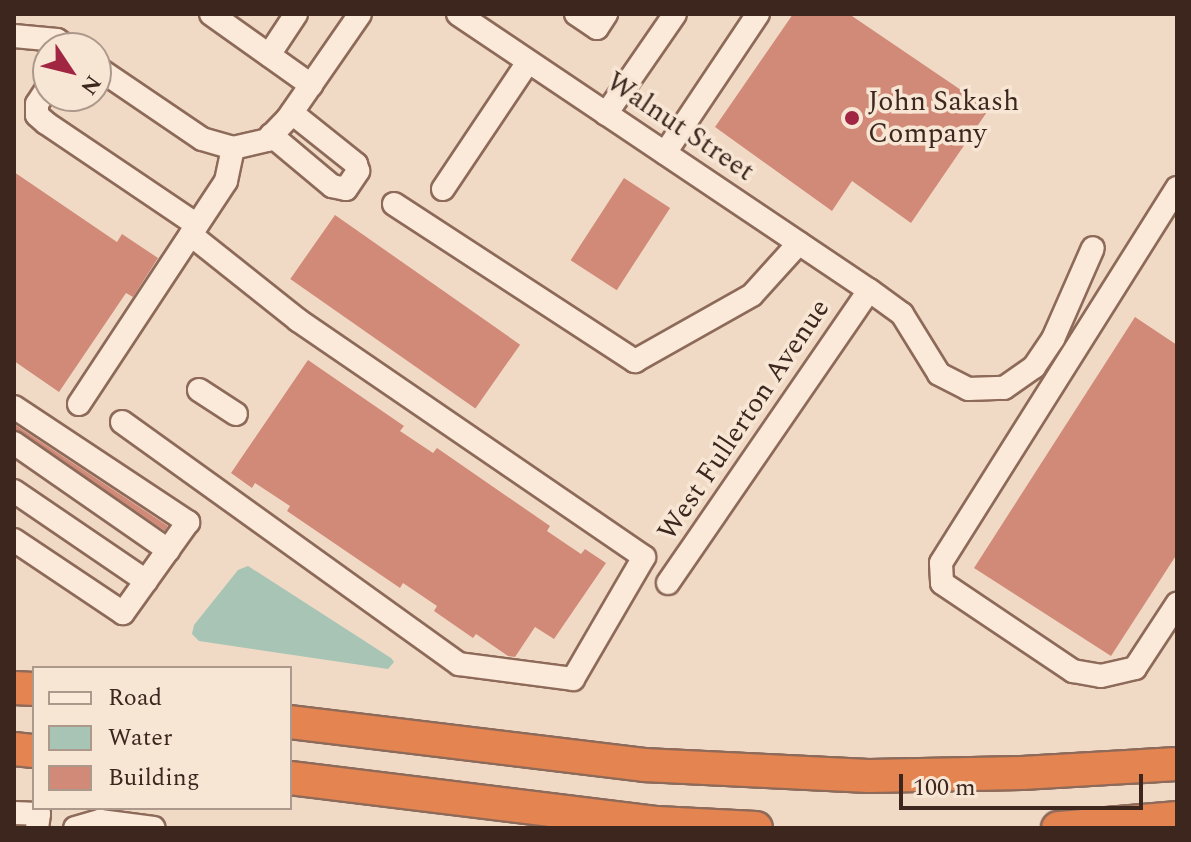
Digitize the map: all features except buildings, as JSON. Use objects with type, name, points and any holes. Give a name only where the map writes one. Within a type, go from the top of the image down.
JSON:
[{"type":"highway","points":[[292,722],[644,765],[824,774],[1022,773],[1177,764]]},
{"type":"highway","points":[[292,778],[657,823],[756,828]]},
{"type":"highway","points":[[1058,828],[1177,818]]},
{"type":"street","points":[[269,55],[296,14]]},
{"type":"street","points":[[112,78],[202,139],[233,148],[271,135],[292,113],[360,14]]},
{"type":"street","name":"Walnut Street","points":[[458,14],[902,314],[939,374],[968,389],[1004,388],[1034,367],[1053,339],[1093,248]]},
{"type":"street","points":[[576,14],[597,28],[606,14]]},
{"type":"street","points":[[665,153],[758,14]]},
{"type":"street","points":[[606,114],[668,16]]},
{"type":"street","points":[[223,17],[311,85]]},
{"type":"street","points":[[443,189],[528,62]]},
{"type":"street","points":[[37,112],[46,123],[194,230],[298,320],[644,557],[573,679],[459,664],[122,422]]},
{"type":"street","points":[[271,135],[332,186],[346,189],[358,171],[356,164],[292,113]]},
{"type":"street","points":[[79,404],[226,181],[233,148]]},
{"type":"street","points":[[1177,188],[941,563],[942,583],[1073,671],[1101,676],[1135,668],[1177,604]]},
{"type":"street","points":[[394,204],[635,361],[752,295],[799,243]]},
{"type":"street","name":"West Fullerton Avenue","points":[[668,583],[869,290]]},
{"type":"street","points":[[199,390],[236,414]]},
{"type":"street","points":[[14,407],[188,522],[123,613],[14,540]]},
{"type":"street","points":[[14,443],[168,550]]},
{"type":"street","points":[[14,491],[146,581]]},
{"type":"street","points":[[14,813],[39,814],[37,828]]},
{"type":"street","points":[[75,828],[100,821],[154,828]]},
{"type":"water","points":[[248,566],[394,662],[388,669],[199,641],[192,634],[194,625],[238,570]]},
{"type":"place","name":"John Sakash Company","points":[[852,118]]}]
